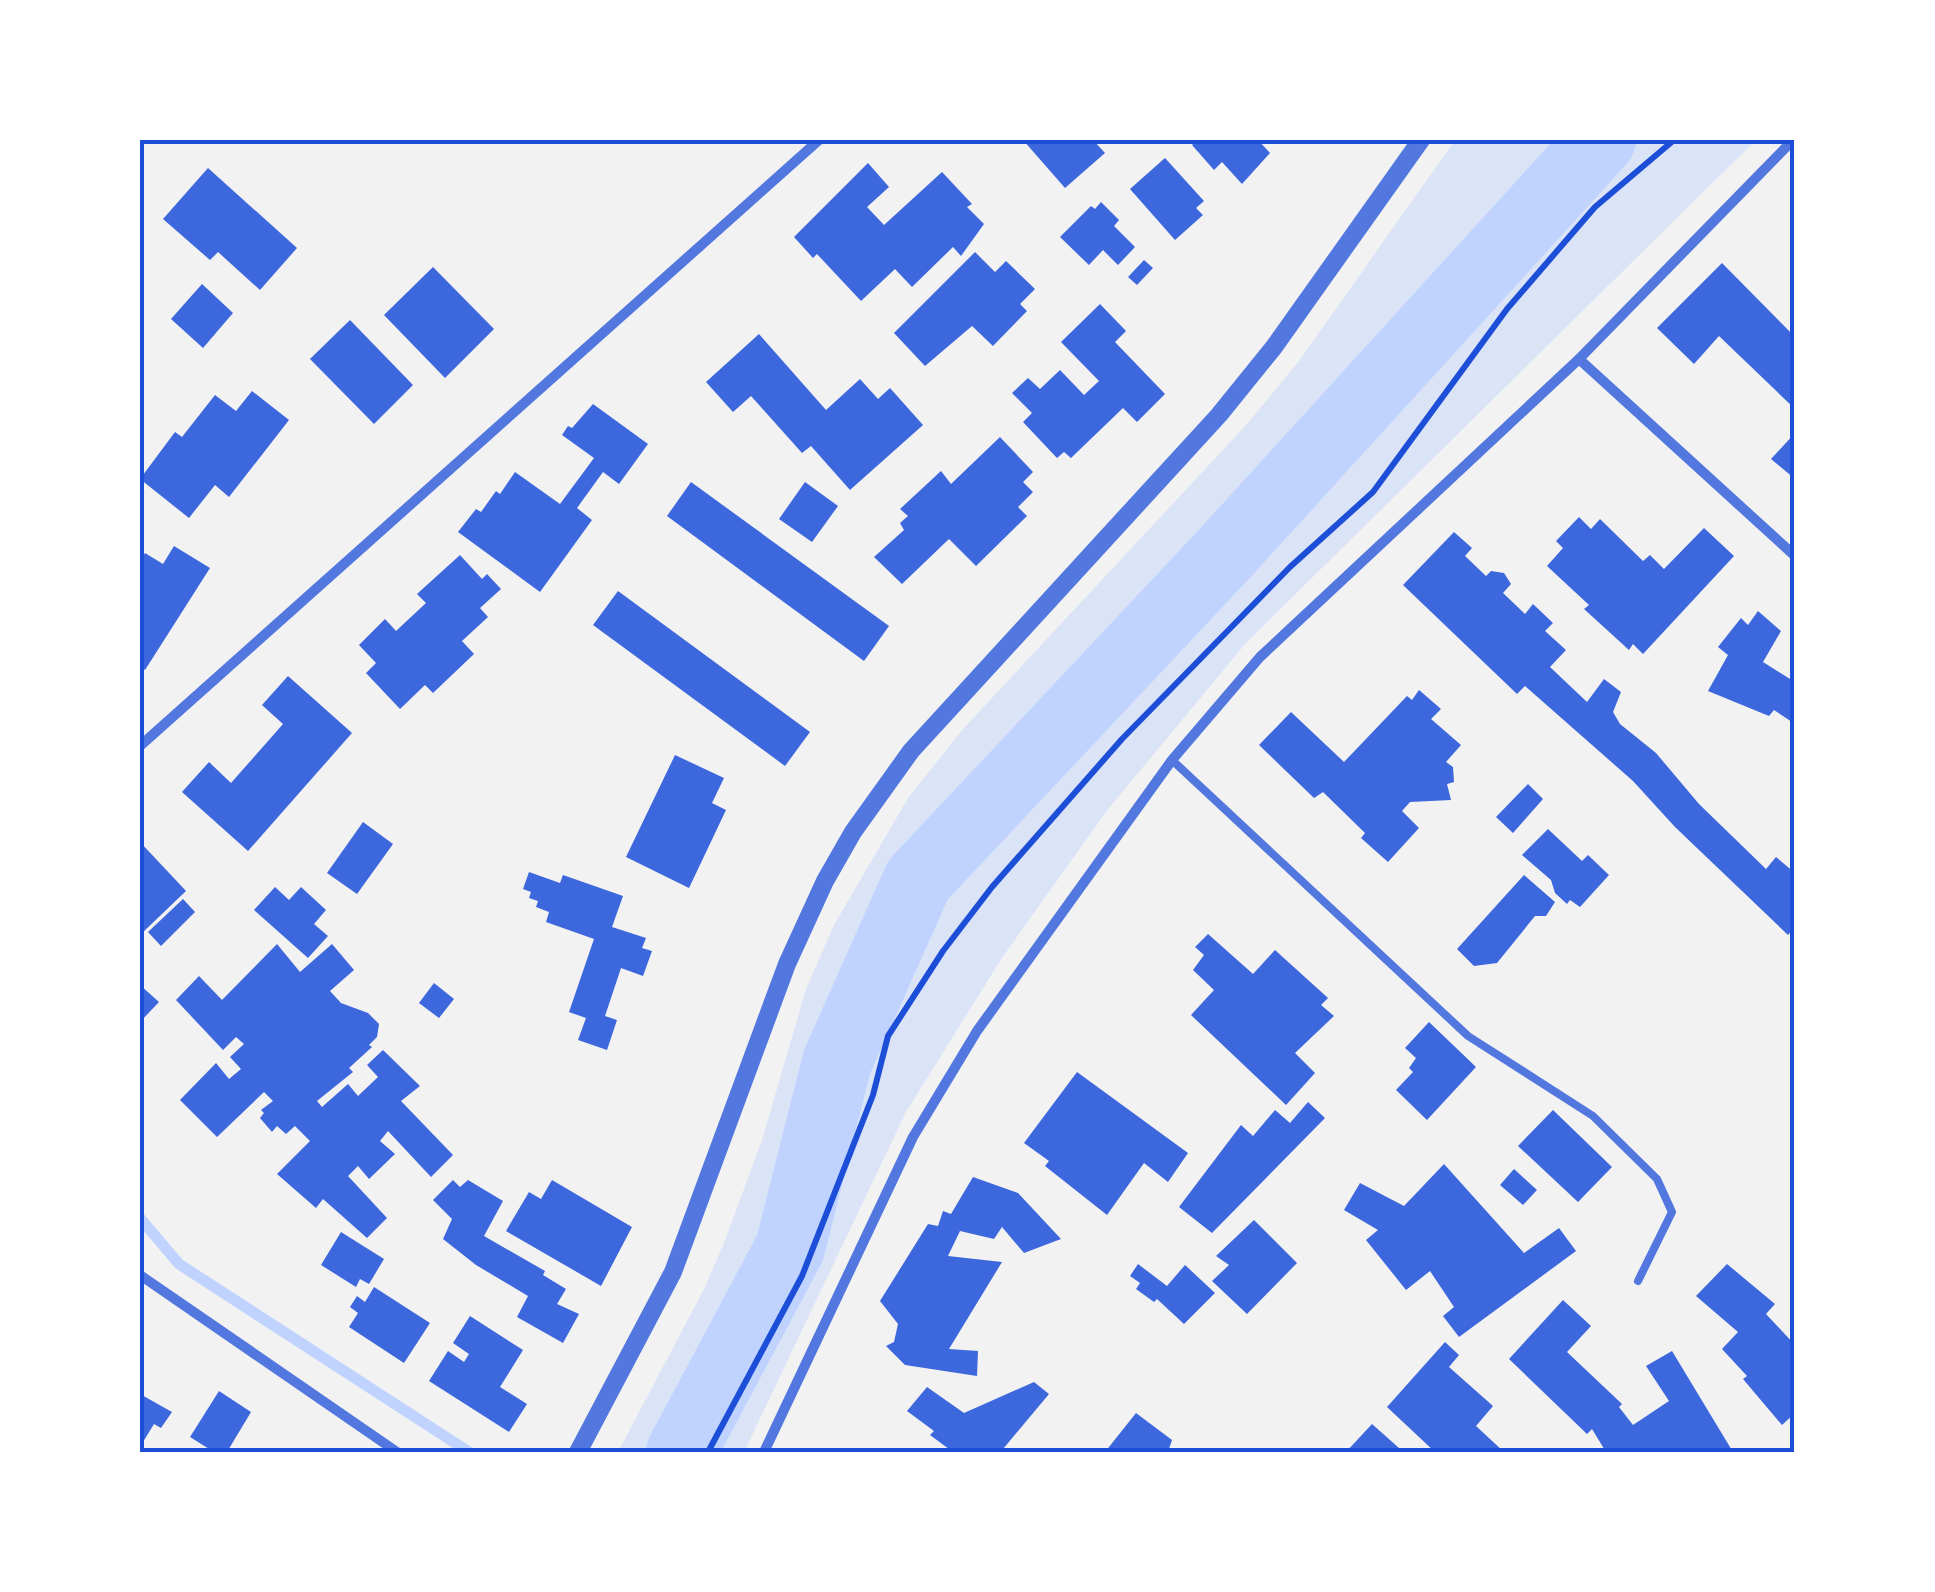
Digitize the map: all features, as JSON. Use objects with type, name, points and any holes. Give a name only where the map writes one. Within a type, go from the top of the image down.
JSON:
[{"type":"street","points":[[140,746],[819,140]]},
{"type":"street","points":[[578,1452],[673,1272],[787,964],[825,881],[853,832],[912,751],[958,698],[1219,416],[1274,348],[1420,140]]},
{"type":"street","points":[[764,1452],[913,1137],[976,1031],[1172,760],[1260,657],[1579,358],[1793,140]]},
{"type":"street","points":[[1579,358],[1795,556]]},
{"type":"street","points":[[140,1276],[396,1452]]},
{"type":"lane","points":[[1172,760],[1468,1036],[1594,1116],[1657,1179],[1672,1212],[1638,1280]]},
{"type":"shaded area","points":[[1455,140],[1756,140],[1246,643],[1109,808],[1002,958],[906,1112],[744,1452],[618,1452],[724,1243],[762,1140],[806,989],[834,925],[908,798],[963,729],[1248,423],[1299,361]]},
{"type":"building","points":[[1023,140],[1093,140],[1105,153],[1065,188]]},
{"type":"building","points":[[1197,140],[1258,140],[1270,153],[1242,184],[1222,162],[1214,170],[1192,145]]},
{"type":"building","points":[[1165,158],[1204,201],[1196,208],[1203,215],[1175,240],[1130,189]]},
{"type":"building","points":[[868,163],[889,187],[867,207],[884,225],[942,172],[972,204],[967,207],[984,224],[961,256],[953,247],[912,287],[895,269],[861,301],[817,254],[813,258],[794,237]]},
{"type":"building","points":[[208,168],[297,248],[260,290],[218,252],[210,260],[163,219]]},
{"type":"building","points":[[1101,202],[1119,220],[1114,226],[1135,247],[1118,265],[1103,250],[1089,265],[1060,237],[1091,206],[1095,209]]},
{"type":"building","points":[[975,252],[995,272],[1006,261],[1035,289],[1020,304],[1027,311],[993,346],[972,326],[925,366],[894,333]]},
{"type":"building","points":[[1144,260],[1153,268],[1137,285],[1128,277]]},
{"type":"building","points":[[1722,263],[1795,337],[1795,409],[1719,336],[1694,364],[1657,328]]},
{"type":"building","points":[[433,267],[494,329],[445,378],[384,315]]},
{"type":"building","points":[[202,284],[233,313],[203,348],[171,319]]},
{"type":"building","points":[[1100,304],[1126,331],[1115,342],[1165,394],[1137,422],[1123,408],[1071,458],[1064,452],[1057,458],[1023,422],[1032,413],[1012,393],[1028,378],[1040,389],[1060,370],[1084,395],[1099,381],[1061,342]]},
{"type":"building","points":[[350,320],[413,385],[374,424],[310,359]]},
{"type":"building","points":[[759,334],[826,410],[860,379],[878,399],[890,388],[923,425],[850,490],[811,446],[802,453],[751,396],[733,412],[706,382]]},
{"type":"building","points":[[252,391],[289,420],[229,497],[215,485],[189,518],[140,479],[175,432],[182,437],[215,395],[236,411]]},
{"type":"building","points":[[593,404],[648,444],[619,484],[603,472],[577,508],[592,520],[540,592],[458,532],[476,509],[481,512],[496,491],[500,494],[515,472],[560,504],[594,458],[562,435]]},
{"type":"building","points":[[1795,433],[1795,479],[1771,459]]},
{"type":"building","points":[[1000,437],[1033,472],[1023,482],[1033,492],[1018,507],[1027,516],[976,566],[949,539],[902,584],[874,557],[904,530],[900,523],[908,516],[900,509],[941,471],[951,484]]},
{"type":"building","points":[[691,482],[889,626],[864,661],[667,516]]},
{"type":"building","points":[[805,482],[838,506],[812,542],[779,519]]},
{"type":"building","points":[[1579,517],[1591,529],[1600,519],[1643,561],[1650,555],[1664,569],[1704,528],[1734,556],[1643,654],[1633,644],[1629,650],[1584,609],[1589,605],[1547,566],[1563,548],[1556,541]]},
{"type":"building","points":[[1454,532],[1472,548],[1465,556],[1486,576],[1491,571],[1504,573],[1511,584],[1503,593],[1525,614],[1533,604],[1553,623],[1545,631],[1566,650],[1550,667],[1587,702],[1604,679],[1621,692],[1613,712],[1620,724],[1656,753],[1699,804],[1766,869],[1776,857],[1795,873],[1795,927],[1788,935],[1675,827],[1633,781],[1525,686],[1517,694],[1403,585]]},
{"type":"building","points":[[174,546],[210,568],[145,670],[140,666],[140,561],[145,553],[163,564]]},
{"type":"building","points":[[460,555],[482,579],[487,574],[501,589],[480,608],[488,617],[462,641],[474,654],[433,693],[425,685],[400,709],[366,673],[376,663],[359,645],[385,619],[396,631],[426,603],[417,594]]},
{"type":"building","points":[[618,591],[810,732],[785,766],[593,625]]},
{"type":"building","points":[[1758,611],[1781,631],[1763,662],[1795,682],[1795,724],[1774,710],[1769,716],[1708,691],[1728,655],[1718,647],[1741,618],[1748,625]]},
{"type":"building","points":[[288,676],[352,733],[248,851],[182,792],[209,762],[231,783],[283,724],[262,705]]},
{"type":"building","points":[[1419,690],[1441,709],[1431,719],[1461,745],[1446,762],[1453,767],[1454,782],[1447,784],[1451,800],[1410,802],[1402,811],[1419,828],[1388,862],[1361,838],[1365,833],[1323,792],[1314,798],[1259,745],[1291,712],[1344,762],[1407,696],[1412,700]]},
{"type":"building","points":[[675,755],[724,778],[712,803],[726,810],[689,888],[626,857]]},
{"type":"building","points":[[1528,784],[1543,799],[1513,833],[1496,817]]},
{"type":"building","points":[[363,822],[393,844],[357,894],[327,873]]},
{"type":"building","points":[[1548,829],[1582,861],[1588,855],[1609,875],[1580,907],[1570,900],[1567,904],[1555,893],[1551,880],[1522,855]]},
{"type":"building","points":[[140,842],[186,891],[140,935]]},
{"type":"building","points":[[529,872],[560,883],[563,875],[623,896],[612,927],[646,938],[642,948],[652,951],[643,976],[621,968],[605,1016],[617,1020],[607,1050],[578,1040],[586,1018],[569,1012],[594,939],[546,922],[549,912],[536,907],[538,901],[529,898],[531,892],[523,889]]},
{"type":"building","points":[[1524,875],[1555,902],[1546,916],[1535,916],[1497,963],[1474,966],[1457,949]]},
{"type":"building","points":[[275,887],[289,900],[301,887],[326,910],[314,924],[328,936],[308,958],[254,910]]},
{"type":"building","points":[[183,899],[195,912],[161,946],[148,932]]},
{"type":"building","points":[[1208,934],[1253,974],[1275,950],[1328,998],[1321,1005],[1334,1016],[1295,1053],[1315,1073],[1286,1105],[1191,1015],[1214,990],[1193,970],[1204,955],[1195,947]]},
{"type":"building","points":[[277,944],[300,972],[332,944],[354,970],[330,991],[341,1003],[368,1013],[379,1024],[377,1037],[369,1045],[372,1047],[349,1068],[353,1072],[317,1101],[322,1107],[348,1084],[358,1096],[378,1077],[367,1065],[383,1050],[420,1086],[401,1101],[453,1155],[431,1177],[388,1131],[380,1141],[395,1154],[369,1179],[358,1166],[348,1176],[387,1218],[367,1238],[323,1199],[316,1208],[277,1174],[310,1141],[295,1126],[286,1134],[277,1126],[272,1132],[260,1118],[264,1113],[261,1110],[273,1101],[264,1092],[217,1137],[180,1100],[216,1063],[229,1079],[241,1069],[230,1057],[244,1044],[236,1037],[223,1050],[176,1000],[199,976],[222,1000]]},
{"type":"building","points":[[434,983],[454,999],[439,1018],[419,1003]]},
{"type":"building","points":[[140,985],[159,1002],[140,1022]]},
{"type":"building","points":[[1429,1022],[1476,1067],[1427,1120],[1396,1090],[1413,1072],[1409,1068],[1416,1058],[1405,1048]]},
{"type":"building","points":[[1077,1072],[1188,1153],[1168,1182],[1144,1163],[1107,1215],[1045,1166],[1049,1161],[1024,1143]]},
{"type":"building","points":[[1308,1102],[1325,1118],[1212,1233],[1179,1207],[1241,1125],[1253,1136],[1275,1110],[1290,1123]]},
{"type":"building","points":[[1553,1110],[1612,1167],[1578,1202],[1518,1146]]},
{"type":"building","points":[[1444,1164],[1524,1253],[1559,1228],[1576,1251],[1459,1337],[1443,1316],[1454,1307],[1430,1271],[1406,1290],[1366,1240],[1378,1230],[1344,1210],[1360,1183],[1404,1206]]},
{"type":"building","points":[[1514,1169],[1537,1190],[1523,1205],[1500,1185]]},
{"type":"building","points":[[973,1177],[1018,1193],[1061,1239],[1024,1253],[1002,1227],[994,1239],[960,1231],[948,1256],[1002,1262],[949,1349],[978,1351],[977,1376],[905,1365],[886,1346],[894,1342],[898,1324],[880,1301],[928,1224],[938,1226],[943,1211],[951,1214]]},
{"type":"building","points":[[453,1180],[460,1187],[468,1180],[503,1201],[484,1236],[545,1271],[543,1275],[566,1289],[557,1304],[579,1314],[563,1343],[517,1317],[528,1296],[476,1265],[443,1239],[452,1219],[433,1200]]},
{"type":"building","points":[[552,1180],[632,1227],[601,1286],[506,1231],[529,1192],[541,1199]]},
{"type":"building","points":[[1254,1220],[1297,1263],[1247,1314],[1212,1281],[1229,1265],[1216,1256]]},
{"type":"building","points":[[341,1232],[384,1259],[369,1284],[360,1279],[356,1287],[321,1265]]},
{"type":"building","points":[[1138,1264],[1167,1286],[1185,1265],[1215,1293],[1184,1324],[1157,1299],[1154,1302],[1136,1289],[1140,1283],[1130,1276]]},
{"type":"building","points":[[1727,1264],[1775,1304],[1766,1314],[1795,1345],[1795,1413],[1782,1425],[1722,1349],[1738,1332],[1696,1296]]},
{"type":"building","points":[[374,1287],[430,1323],[404,1363],[349,1327],[358,1313],[350,1307],[357,1296],[365,1302]]},
{"type":"building","points":[[1563,1300],[1591,1326],[1567,1352],[1622,1404],[1619,1407],[1633,1425],[1669,1401],[1646,1366],[1672,1351],[1733,1452],[1606,1452],[1592,1429],[1587,1434],[1509,1359]]},
{"type":"building","points":[[470,1316],[523,1350],[500,1387],[527,1404],[509,1432],[429,1381],[448,1351],[464,1362],[469,1354],[453,1343]]},
{"type":"building","points":[[1445,1342],[1459,1355],[1449,1367],[1493,1406],[1476,1426],[1504,1452],[1435,1452],[1387,1407]]},
{"type":"building","points":[[1034,1382],[1049,1394],[1003,1449],[1007,1452],[953,1452],[930,1435],[934,1431],[907,1411],[927,1387],[964,1413]]},
{"type":"building","points":[[219,1391],[251,1412],[227,1452],[214,1452],[190,1437]]},
{"type":"building","points":[[140,1394],[172,1412],[161,1428],[154,1424],[140,1447]]},
{"type":"building","points":[[1136,1413],[1172,1440],[1168,1452],[1105,1452]]},
{"type":"building","points":[[1372,1424],[1399,1448],[1396,1452],[1346,1452]]},
{"type":"waterway","points":[[681,1452],[790,1248],[837,1062],[918,880],[1227,551],[1601,140]]},
{"type":"waterway","points":[[140,1218],[179,1264],[469,1452]]}]
